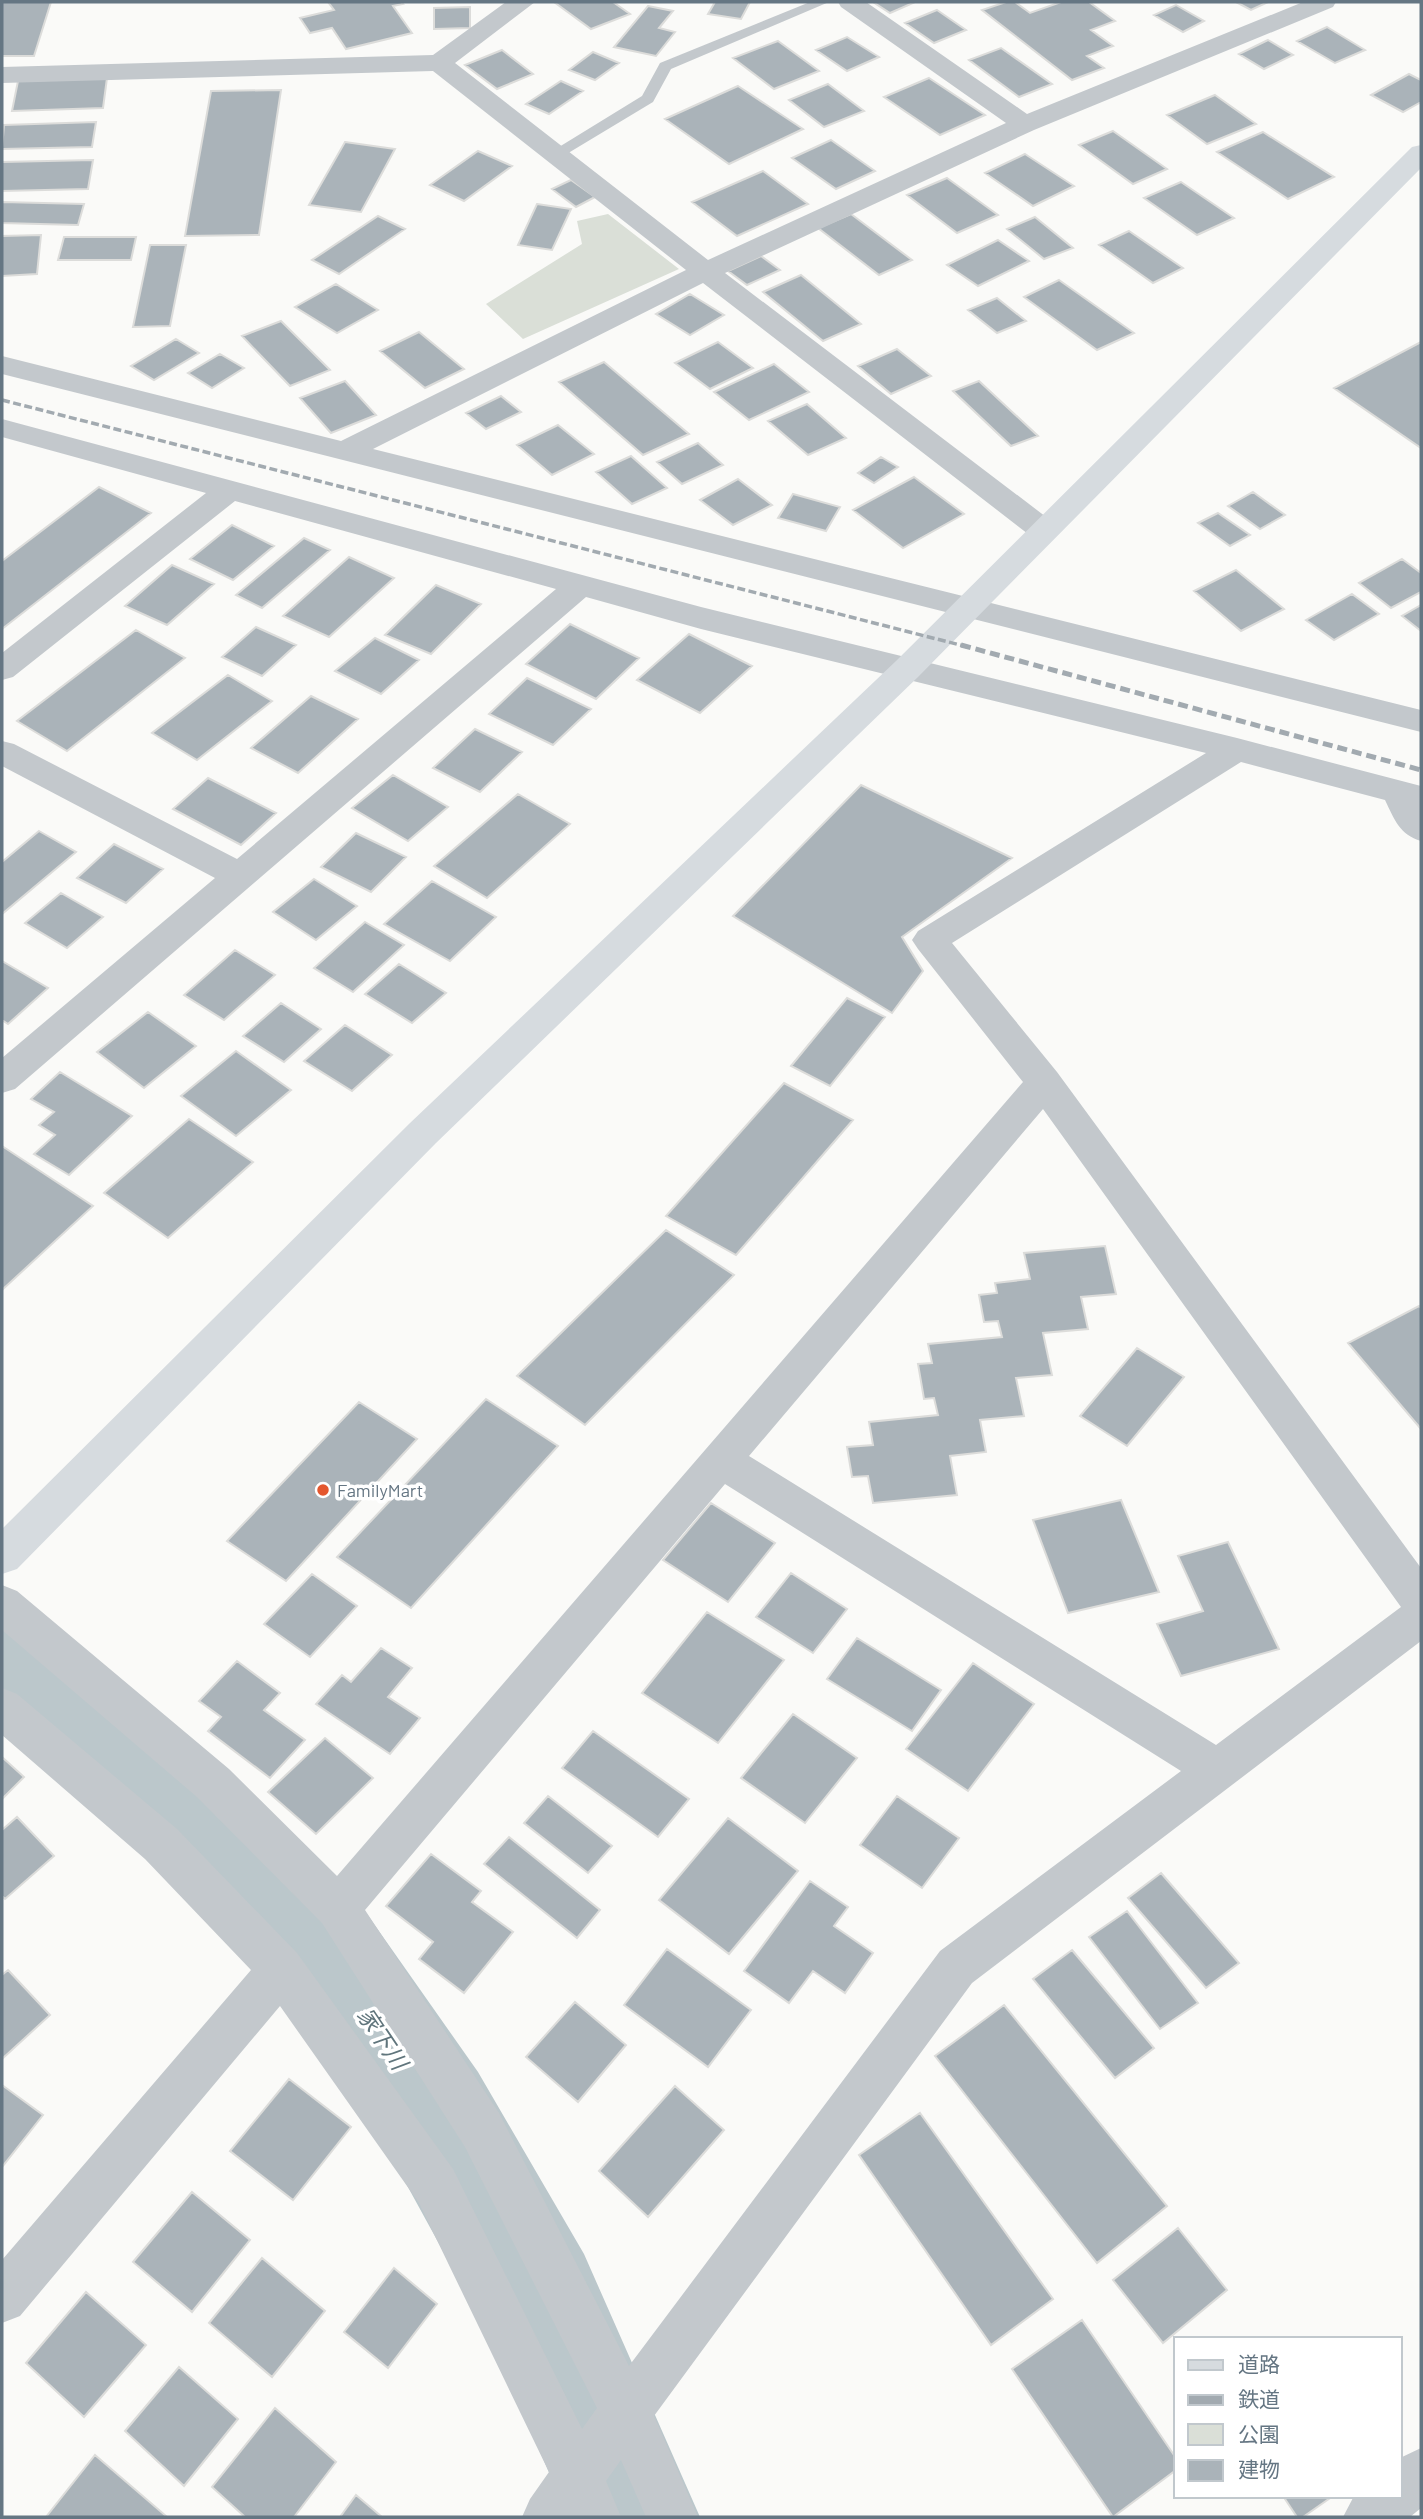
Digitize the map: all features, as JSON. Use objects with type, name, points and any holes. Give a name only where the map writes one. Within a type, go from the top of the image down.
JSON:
[{"type":"street","points":[[2,75],[439,62],[522,2]]},
{"type":"street","points":[[850,2],[1026,124]]},
{"type":"street","points":[[346,450],[708,270],[1026,124],[1324,2]]},
{"type":"street","points":[[439,62],[554,155],[708,270],[1043,530]]},
{"type":"street","points":[[2,1556],[423,1133],[907,669],[1421,153]]},
{"type":"street","points":[[2,365],[1421,721]]},
{"type":"street","points":[[2,428],[580,585],[1409,794],[1413,822],[1421,829]]},
{"type":"street","points":[[2,669],[230,490]]},
{"type":"street","points":[[2,1079],[580,585]]},
{"type":"street","points":[[1237,749],[930,940],[1044,1082],[1421,1601]]},
{"type":"street","points":[[2,752],[240,876]]},
{"type":"street","points":[[338,1908],[1044,1082]]},
{"type":"street","points":[[721,1460],[1217,1770]]},
{"type":"street","points":[[2,1604],[213,1783],[338,1908],[482,2130],[627,2414],[672,2517]]},
{"type":"street","points":[[548,2517],[587,2496],[627,2414],[956,1967],[1421,1616]]},
{"type":"street","points":[[2,1708],[161,1844],[281,1969],[436,2186],[587,2496]]},
{"type":"street","points":[[2,2298],[281,1969]]},
{"type":"street","points":[[1402,2490],[1421,2474]]},
{"type":"street","points":[[1369,2517],[1393,2498]]},
{"type":"lane","points":[[554,155],[648,99],[665,66],[822,2]]},
{"type":"green space","points":[[608,214],[679,269],[523,339],[486,304],[582,244],[577,221]]},
{"type":"building","points":[[2,2],[51,2],[34,56],[2,56]]},
{"type":"building","points":[[328,2],[401,2],[403,4],[393,6],[412,33],[346,49],[332,28],[310,33],[300,18],[334,10]]},
{"type":"building","points":[[554,2],[613,2],[630,14],[591,29]]},
{"type":"building","points":[[715,2],[750,2],[741,19],[708,14]]},
{"type":"building","points":[[873,2],[911,2],[913,3],[890,13]]},
{"type":"building","points":[[1006,2],[1015,2],[1030,13],[1061,2],[1089,2],[1115,21],[1091,30],[1113,46],[1087,56],[1104,68],[1072,80],[982,10]]},
{"type":"building","points":[[1236,2],[1268,2],[1251,10]]},
{"type":"building","points":[[1176,5],[1204,21],[1183,32],[1154,15]]},
{"type":"building","points":[[648,6],[673,11],[659,28],[675,32],[656,56],[614,47]]},
{"type":"building","points":[[470,7],[470,28],[434,29],[434,8]]},
{"type":"building","points":[[937,10],[966,30],[934,43],[905,23]]},
{"type":"building","points":[[1327,27],[1365,50],[1335,63],[1297,41]]},
{"type":"building","points":[[847,37],[879,57],[847,71],[816,50]]},
{"type":"building","points":[[1268,40],[1293,55],[1264,69],[1239,54]]},
{"type":"building","points":[[778,41],[819,71],[774,89],[733,58]]},
{"type":"building","points":[[1001,48],[1052,84],[1019,97],[969,60]]},
{"type":"building","points":[[502,50],[533,74],[497,89],[465,65]]},
{"type":"building","points":[[593,52],[619,63],[595,80],[569,70]]},
{"type":"building","points":[[1409,74],[1421,80],[1421,102],[1403,112],[1371,95]]},
{"type":"building","points":[[107,78],[103,108],[12,111],[18,81]]},
{"type":"building","points":[[929,78],[985,115],[940,135],[884,97]]},
{"type":"building","points":[[561,81],[583,91],[549,114],[526,104]]},
{"type":"building","points":[[828,84],[864,111],[824,127],[789,100]]},
{"type":"building","points":[[738,86],[803,129],[729,164],[665,119]]},
{"type":"building","points":[[281,90],[259,235],[185,236],[211,91]]},
{"type":"building","points":[[1215,95],[1256,124],[1207,144],[1167,115]]},
{"type":"building","points":[[96,122],[92,147],[2,149],[4,125]]},
{"type":"building","points":[[1113,131],[1167,169],[1133,184],[1079,145]]},
{"type":"building","points":[[1263,132],[1334,177],[1288,199],[1217,152]]},
{"type":"building","points":[[831,140],[875,171],[836,189],[792,158]]},
{"type":"building","points":[[345,142],[395,149],[361,212],[309,205]]},
{"type":"building","points":[[478,151],[512,166],[464,201],[430,185]]},
{"type":"building","points":[[1025,154],[1074,186],[1033,206],[985,173]]},
{"type":"building","points":[[93,160],[88,189],[2,191],[2,162]]},
{"type":"building","points":[[763,171],[808,204],[737,236],[692,202]]},
{"type":"building","points":[[947,178],[998,215],[957,233],[907,195]]},
{"type":"building","points":[[571,180],[595,197],[576,207],[552,189]]},
{"type":"building","points":[[1181,182],[1234,218],[1197,235],[1144,198]]},
{"type":"building","points":[[2,202],[84,204],[78,225],[2,223]]},
{"type":"building","points":[[537,204],[571,209],[552,250],[518,245]]},
{"type":"building","points":[[851,214],[912,260],[879,275],[818,228]]},
{"type":"building","points":[[378,216],[405,229],[339,274],[312,260]]},
{"type":"building","points":[[1035,217],[1073,248],[1044,259],[1007,229]]},
{"type":"building","points":[[1129,231],[1183,268],[1153,283],[1099,245]]},
{"type":"building","points":[[41,235],[37,274],[2,276],[2,236]]},
{"type":"building","points":[[64,237],[136,237],[131,260],[58,260]]},
{"type":"building","points":[[998,240],[1029,261],[978,286],[947,265]]},
{"type":"building","points":[[150,245],[186,245],[170,326],[133,327]]},
{"type":"building","points":[[761,256],[780,270],[747,285],[728,271]]},
{"type":"building","points":[[801,275],[861,324],[823,341],[763,292]]},
{"type":"building","points":[[1059,280],[1134,333],[1097,350],[1024,297]]},
{"type":"building","points":[[336,284],[378,310],[337,333],[295,307]]},
{"type":"building","points":[[690,294],[724,315],[690,335],[656,314]]},
{"type":"building","points":[[997,298],[1026,321],[997,333],[968,310]]},
{"type":"building","points":[[281,321],[330,370],[290,386],[242,336]]},
{"type":"building","points":[[419,332],[464,369],[425,388],[380,351]]},
{"type":"building","points":[[176,339],[199,353],[154,380],[131,366]]},
{"type":"building","points":[[718,342],[753,368],[710,389],[675,363]]},
{"type":"building","points":[[1421,342],[1421,448],[1334,388]]},
{"type":"building","points":[[897,349],[931,376],[891,394],[858,366]]},
{"type":"building","points":[[220,354],[244,368],[212,388],[188,373]]},
{"type":"building","points":[[604,362],[689,434],[643,455],[559,382]]},
{"type":"building","points":[[774,364],[809,392],[749,420],[714,392]]},
{"type":"building","points":[[345,381],[376,415],[331,433],[300,398]]},
{"type":"building","points":[[979,381],[1038,436],[1011,446],[953,391]]},
{"type":"building","points":[[501,396],[521,412],[486,429],[466,413]]},
{"type":"building","points":[[807,404],[846,438],[808,455],[768,421]]},
{"type":"building","points":[[558,425],[594,454],[552,475],[517,445]]},
{"type":"building","points":[[698,443],[723,465],[682,484],[657,462]]},
{"type":"building","points":[[631,456],[667,488],[632,504],[596,472]]},
{"type":"building","points":[[881,457],[898,467],[874,483],[858,473]]},
{"type":"building","points":[[914,477],[964,514],[903,548],[853,510]]},
{"type":"building","points":[[738,479],[772,505],[733,525],[700,500]]},
{"type":"building","points":[[99,487],[151,513],[2,629],[2,561]]},
{"type":"building","points":[[1253,492],[1285,515],[1260,529],[1228,506]]},
{"type":"building","points":[[793,494],[840,507],[826,531],[778,518]]},
{"type":"building","points":[[1218,513],[1250,535],[1230,546],[1198,523]]},
{"type":"building","points":[[232,525],[274,546],[233,580],[190,559]]},
{"type":"building","points":[[304,538],[330,550],[262,608],[236,595]]},
{"type":"building","points":[[349,557],[394,578],[329,637],[283,616]]},
{"type":"building","points":[[1402,559],[1421,573],[1421,592],[1391,608],[1359,583]]},
{"type":"building","points":[[172,565],[214,584],[167,625],[125,606]]},
{"type":"building","points":[[1236,570],[1284,609],[1241,631],[1194,591]]},
{"type":"building","points":[[436,585],[481,604],[431,654],[385,635]]},
{"type":"building","points":[[1352,594],[1379,614],[1334,640],[1306,620]]},
{"type":"building","points":[[1421,605],[1421,631],[1402,616]]},
{"type":"building","points":[[570,624],[639,658],[596,699],[526,664]]},
{"type":"building","points":[[256,627],[296,645],[262,676],[222,657]]},
{"type":"building","points":[[136,630],[185,658],[67,751],[17,721]]},
{"type":"building","points":[[689,634],[752,666],[700,713],[637,680]]},
{"type":"building","points":[[375,638],[419,660],[381,694],[335,671]]},
{"type":"building","points":[[228,675],[272,701],[197,760],[152,733]]},
{"type":"building","points":[[527,678],[591,709],[553,745],[489,714]]},
{"type":"building","points":[[311,696],[358,719],[298,773],[251,748]]},
{"type":"building","points":[[475,729],[522,752],[480,792],[433,768]]},
{"type":"building","points":[[393,775],[448,807],[408,841],[352,808]]},
{"type":"building","points":[[208,778],[276,813],[241,845],[173,809]]},
{"type":"building","points":[[861,785],[1012,858],[902,937],[923,971],[892,1013],[733,916]]},
{"type":"building","points":[[518,794],[570,824],[487,898],[434,866]]},
{"type":"building","points":[[39,831],[76,852],[2,914],[2,862]]},
{"type":"building","points":[[356,833],[406,857],[371,892],[321,867]]},
{"type":"building","points":[[114,844],[163,869],[126,903],[77,878]]},
{"type":"building","points":[[314,879],[357,906],[316,940],[273,912]]},
{"type":"building","points":[[432,881],[496,917],[450,961],[384,924]]},
{"type":"building","points":[[61,893],[103,917],[67,948],[25,923]]},
{"type":"building","points":[[365,922],[404,945],[353,992],[314,968]]},
{"type":"building","points":[[235,950],[275,975],[224,1020],[184,995]]},
{"type":"building","points":[[2,961],[48,988],[8,1024],[2,1020]]},
{"type":"building","points":[[399,964],[446,993],[412,1023],[365,994]]},
{"type":"building","points":[[847,998],[885,1017],[830,1086],[791,1066]]},
{"type":"building","points":[[281,1003],[321,1029],[284,1062],[243,1036]]},
{"type":"building","points":[[148,1012],[196,1046],[144,1088],[97,1052]]},
{"type":"building","points":[[345,1025],[392,1055],[352,1091],[304,1061]]},
{"type":"building","points":[[236,1051],[291,1090],[236,1136],[181,1096]]},
{"type":"building","points":[[60,1072],[132,1116],[69,1175],[34,1154],[55,1135],[39,1125],[54,1112],[31,1099]]},
{"type":"building","points":[[784,1083],[853,1120],[736,1255],[666,1216]]},
{"type":"building","points":[[189,1119],[253,1162],[168,1238],[104,1193]]},
{"type":"building","points":[[2,1146],[93,1206],[2,1290]]},
{"type":"building","points":[[666,1230],[734,1275],[585,1425],[517,1376]]},
{"type":"building","points":[[1105,1246],[1116,1294],[1081,1297],[1088,1329],[1043,1333],[1052,1375],[1016,1378],[1024,1416],[980,1420],[986,1452],[950,1456],[957,1495],[873,1503],[868,1476],[852,1477],[847,1447],[873,1445],[869,1422],[938,1415],[934,1398],[924,1399],[918,1364],[932,1363],[928,1344],[1002,1337],[998,1321],[984,1322],[979,1295],[997,1293],[995,1283],[1030,1279],[1024,1253]]},
{"type":"building","points":[[1419,1306],[1421,1308],[1421,1429],[1348,1343]]},
{"type":"building","points":[[1137,1348],[1184,1377],[1127,1446],[1080,1416]]},
{"type":"building","points":[[486,1399],[558,1446],[411,1608],[337,1557]]},
{"type":"building","name":"FamilyMart","points":[[359,1402],[417,1439],[286,1581],[227,1541]]},
{"type":"building","points":[[1121,1500],[1159,1592],[1068,1613],[1033,1520]]},
{"type":"building","points":[[711,1503],[775,1543],[728,1602],[663,1560]]},
{"type":"building","points":[[1228,1542],[1279,1649],[1181,1676],[1157,1624],[1203,1611],[1178,1556]]},
{"type":"building","points":[[791,1573],[847,1609],[813,1653],[756,1617]]},
{"type":"building","points":[[312,1574],[357,1606],[310,1657],[264,1624]]},
{"type":"building","points":[[707,1612],[784,1660],[718,1743],[642,1693]]},
{"type":"building","points":[[857,1638],[941,1690],[912,1731],[827,1679]]},
{"type":"building","points":[[381,1648],[412,1668],[388,1697],[420,1718],[390,1754],[316,1704],[342,1675],[351,1682]]},
{"type":"building","points":[[237,1661],[280,1693],[264,1710],[305,1740],[270,1778],[208,1731],[221,1717],[199,1701]]},
{"type":"building","points":[[973,1663],[1034,1704],[968,1791],[906,1749]]},
{"type":"building","points":[[793,1714],[857,1758],[805,1823],[741,1778]]},
{"type":"building","points":[[593,1731],[689,1799],[658,1837],[562,1768]]},
{"type":"building","points":[[325,1738],[373,1778],[316,1834],[268,1792]]},
{"type":"building","points":[[2,1757],[24,1777],[2,1799]]},
{"type":"building","points":[[548,1796],[612,1846],[588,1873],[524,1823]]},
{"type":"building","points":[[897,1796],[959,1838],[922,1888],[860,1845]]},
{"type":"building","points":[[17,1817],[54,1856],[5,1899],[2,1896],[2,1830]]},
{"type":"building","points":[[728,1818],[798,1871],[729,1954],[659,1900]]},
{"type":"building","points":[[509,1837],[600,1910],[577,1938],[484,1864]]},
{"type":"building","points":[[431,1854],[481,1891],[472,1902],[513,1932],[464,1993],[419,1959],[433,1942],[386,1906]]},
{"type":"building","points":[[1161,1873],[1239,1963],[1206,1988],[1128,1898]]},
{"type":"building","points":[[810,1881],[848,1907],[834,1926],[873,1953],[845,1993],[813,1971],[789,2003],[744,1971]]},
{"type":"building","points":[[1127,1911],[1198,2003],[1160,2029],[1089,1937]]},
{"type":"building","points":[[667,1949],[751,2010],[708,2067],[624,2005]]},
{"type":"building","points":[[1072,1950],[1154,2048],[1115,2078],[1033,1979]]},
{"type":"building","points":[[8,1970],[50,2015],[2,2059],[2,1975]]},
{"type":"building","points":[[575,2002],[626,2045],[578,2102],[526,2057]]},
{"type":"building","points":[[1004,2005],[1167,2206],[1097,2263],[935,2056]]},
{"type":"building","points":[[289,2079],[351,2127],[293,2200],[230,2151]]},
{"type":"building","points":[[2,2085],[43,2115],[2,2167]]},
{"type":"building","points":[[675,2086],[724,2130],[648,2217],[599,2171]]},
{"type":"building","points":[[920,2113],[1053,2299],[991,2345],[859,2155]]},
{"type":"building","points":[[192,2192],[250,2240],[192,2312],[133,2262]]},
{"type":"building","points":[[1178,2228],[1227,2290],[1163,2343],[1113,2280]]},
{"type":"building","points":[[262,2258],[325,2311],[272,2377],[209,2323]]},
{"type":"building","points":[[394,2268],[437,2304],[388,2368],[344,2332]]},
{"type":"building","points":[[86,2292],[146,2345],[84,2417],[26,2363]]},
{"type":"building","points":[[1082,2320],[1174,2455],[1174,2471],[1113,2517],[1012,2369]]},
{"type":"building","points":[[179,2367],[238,2419],[184,2486],[125,2431]]},
{"type":"building","points":[[275,2408],[336,2462],[294,2517],[245,2517],[212,2487]]},
{"type":"building","points":[[95,2455],[166,2516],[46,2517]]},
{"type":"building","points":[[356,2495],[382,2517],[340,2517]]},
{"type":"building","points":[[1284,2498],[1330,2498],[1303,2517],[1297,2517]]},
{"type":"waterway","name":"家下川","points":[[2,1658],[163,1787],[321,1947],[435,2115],[539,2299],[634,2517]]},
{"type":"railway","points":[[2,400],[968,647]]},
{"type":"railway","points":[[961,645],[1421,770]]},
{"type":"place","name":"FamilyMart","points":[[323,1490]]}]
